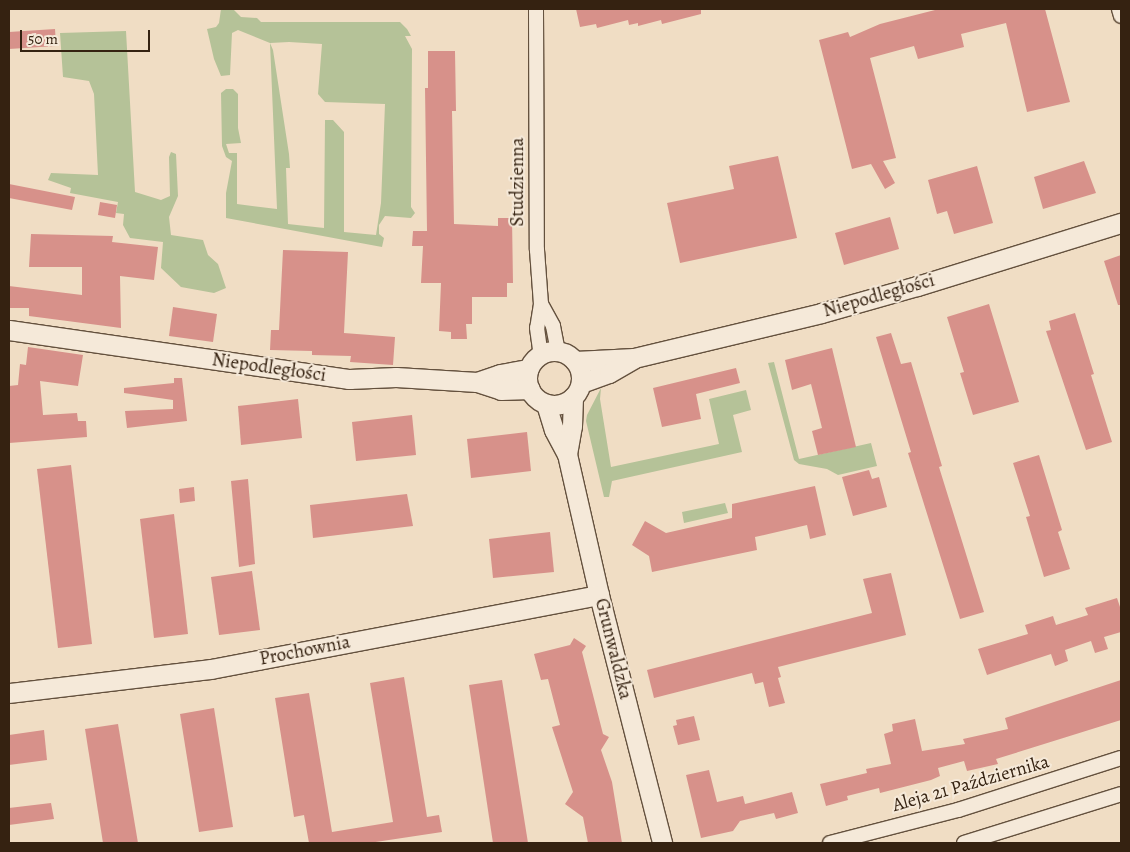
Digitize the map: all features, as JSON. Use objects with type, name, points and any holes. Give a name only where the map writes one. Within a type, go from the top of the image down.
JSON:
[{"type":"street","name":"Studzienna","points":[[536,9],[536,250],[541,304],[537,328],[550,353]]},
{"type":"street","points":[[1119,9],[1121,16]]},
{"type":"street","name":"Niepodległości","points":[[576,362],[634,358],[834,310],[1005,260],[1121,223]]},
{"type":"street","name":"Niepodległości","points":[[9,330],[349,379],[396,377],[477,382],[500,374],[529,369]]},
{"type":"street","points":[[550,353],[566,354],[576,362],[581,375],[577,390],[560,404],[546,404],[538,400],[530,389],[527,380],[529,369],[534,360],[550,353]]},
{"type":"street","name":"Niepodległości","points":[[577,390],[634,358]]},
{"type":"street","points":[[477,382],[501,390],[530,389]]},
{"type":"street","name":"Grunwaldzka","points":[[567,454],[577,390]]},
{"type":"street","name":"Grunwaldzka","points":[[546,404],[554,430],[567,454],[599,595],[662,843]]},
{"type":"street","name":"Prochownia","points":[[9,693],[211,669],[599,595]]},
{"type":"street","name":"Aleja 21 Października","points":[[830,843],[958,810],[1121,758]]},
{"type":"street","points":[[964,843],[1121,794]]},
{"type":"green space","points":[[221,9],[233,9],[241,17],[257,18],[261,22],[400,22],[407,29],[411,36],[405,36],[412,49],[411,207],[415,213],[411,218],[385,216],[379,225],[379,234],[384,238],[382,247],[226,218],[226,193],[232,161],[226,157],[222,146],[221,93],[226,89],[233,89],[238,94],[238,128],[241,143],[226,144],[229,153],[237,153],[237,204],[277,209],[270,43],[238,30],[232,33],[230,75],[221,76],[214,59],[207,29],[216,27],[219,23]],"holes":[[[270,43],[322,44],[318,94],[325,102],[385,104],[381,203],[376,235],[344,232],[344,132],[333,120],[325,120],[324,228],[288,224],[286,168],[290,168],[289,154],[273,50]]]},
{"type":"green space","points":[[126,31],[135,192],[161,200],[170,196],[169,157],[171,152],[176,154],[178,196],[169,217],[171,235],[203,240],[208,255],[218,264],[226,288],[214,293],[181,287],[161,268],[163,242],[130,238],[123,225],[124,214],[116,213],[118,202],[70,193],[71,188],[48,180],[51,173],[98,175],[94,94],[89,81],[63,77],[60,33]]},
{"type":"green space","points":[[774,362],[799,459],[871,443],[877,466],[838,475],[827,469],[799,464],[794,460],[768,363]]},
{"type":"green space","points":[[601,388],[600,399],[611,467],[719,444],[709,399],[746,390],[751,410],[733,415],[742,452],[612,481],[609,497],[604,497],[586,421],[587,415]]},
{"type":"green space","points":[[725,503],[728,513],[684,523],[682,512]]},
{"type":"building","points":[[576,9],[701,9],[701,14],[662,24],[661,20],[638,26],[638,23],[629,25],[628,20],[597,28],[596,24],[580,27]]},
{"type":"building","points":[[939,9],[1045,9],[1070,102],[1027,112],[1006,23],[961,34],[964,47],[918,59],[914,46],[870,58],[896,158],[883,161],[895,183],[885,189],[871,164],[852,169],[819,40],[848,32],[850,37],[880,24]]},
{"type":"building","points":[[55,29],[56,46],[9,49],[9,32]]},
{"type":"building","points":[[428,51],[455,51],[456,111],[452,111],[454,224],[498,226],[498,218],[512,218],[513,283],[507,283],[507,297],[472,297],[472,324],[466,324],[467,339],[451,339],[451,332],[439,331],[441,283],[421,283],[423,246],[412,246],[413,231],[427,231],[425,88],[428,88]]},
{"type":"building","points":[[778,156],[797,238],[680,263],[667,203],[734,189],[729,166]]},
{"type":"building","points":[[1084,161],[1096,193],[1043,209],[1034,177]]},
{"type":"building","points":[[977,166],[993,223],[954,234],[947,211],[937,214],[928,180]]},
{"type":"building","points":[[9,184],[75,197],[72,210],[9,198]]},
{"type":"building","points":[[100,202],[117,205],[115,218],[98,215]]},
{"type":"building","points":[[890,217],[899,249],[844,265],[835,233]]},
{"type":"building","points":[[31,234],[113,236],[112,242],[158,247],[154,280],[120,276],[121,328],[29,316],[29,308],[9,308],[9,286],[82,295],[82,267],[29,267]]},
{"type":"building","points":[[283,250],[348,252],[344,333],[395,337],[393,365],[350,362],[351,356],[312,355],[312,351],[270,350],[271,330],[279,330]]},
{"type":"building","points":[[1121,255],[1121,305],[1118,305],[1104,261]]},
{"type":"building","points":[[989,304],[1019,402],[973,415],[960,373],[964,372],[947,317]]},
{"type":"building","points":[[173,307],[217,314],[213,342],[169,336]]},
{"type":"building","points":[[1075,313],[1094,374],[1091,375],[1112,442],[1086,450],[1046,331],[1051,330],[1049,321]]},
{"type":"building","points":[[891,333],[901,364],[911,362],[942,466],[939,467],[984,612],[960,619],[908,453],[911,452],[876,337]]},
{"type":"building","points":[[28,347],[83,355],[78,386],[40,381],[43,415],[77,413],[78,421],[86,421],[87,437],[9,443],[9,386],[18,385],[20,364],[26,365]]},
{"type":"building","points":[[832,348],[856,447],[818,455],[812,431],[822,428],[811,384],[792,390],[785,360]]},
{"type":"building","points":[[736,368],[740,383],[696,394],[701,419],[662,427],[653,388]]},
{"type":"building","points":[[174,378],[182,378],[187,421],[127,428],[125,411],[173,409],[173,400],[124,393],[124,388],[174,383]]},
{"type":"building","points":[[298,399],[302,438],[241,445],[238,406]]},
{"type":"building","points":[[412,415],[416,455],[356,461],[352,422]]},
{"type":"building","points":[[527,432],[531,471],[471,478],[467,439]]},
{"type":"building","points":[[1039,455],[1062,530],[1058,532],[1070,569],[1044,577],[1026,517],[1030,516],[1013,463]]},
{"type":"building","points":[[71,465],[92,644],[58,648],[37,469]]},
{"type":"building","points":[[869,470],[872,479],[879,477],[887,507],[853,516],[842,477]]},
{"type":"building","points":[[248,479],[255,564],[239,567],[231,481]]},
{"type":"building","points":[[815,486],[826,535],[810,539],[807,525],[755,537],[757,550],[652,572],[649,556],[632,545],[645,521],[666,533],[732,518],[732,504]]},
{"type":"building","points":[[194,487],[195,501],[180,503],[179,489]]},
{"type":"building","points":[[407,494],[413,526],[313,538],[310,505]]},
{"type":"building","points":[[174,514],[188,634],[154,638],[140,519]]},
{"type":"building","points":[[550,532],[554,572],[493,578],[489,539]]},
{"type":"building","points":[[252,571],[260,630],[219,635],[211,577]]},
{"type":"building","points":[[891,573],[906,635],[778,667],[781,677],[778,678],[785,703],[769,707],[763,682],[755,684],[752,673],[654,698],[647,670],[872,613],[863,579]]},
{"type":"building","points":[[1117,598],[1121,610],[1121,632],[1104,637],[1108,649],[1095,653],[1091,641],[1065,650],[1068,661],[1055,666],[1051,654],[987,675],[978,649],[1028,634],[1025,625],[1053,616],[1056,625],[1088,615],[1085,608]]},
{"type":"building","points":[[574,638],[586,646],[582,652],[603,734],[609,737],[601,750],[612,782],[622,843],[588,843],[583,817],[565,804],[573,792],[552,727],[560,725],[548,679],[541,680],[534,654],[570,645]]},
{"type":"building","points":[[404,677],[427,817],[439,815],[442,832],[369,843],[309,843],[304,815],[294,817],[275,698],[309,693],[332,832],[393,822],[370,683]]},
{"type":"building","points":[[502,680],[528,843],[493,843],[469,685]]},
{"type":"building","points":[[1121,680],[1121,720],[996,759],[998,764],[967,771],[964,761],[938,768],[940,776],[931,780],[880,793],[879,788],[847,796],[848,800],[826,806],[820,784],[867,773],[866,769],[891,764],[884,734],[893,731],[892,724],[915,719],[922,751],[965,744],[963,739],[1008,729],[1005,718]]},
{"type":"building","points":[[214,708],[233,827],[199,832],[180,714]]},
{"type":"building","points":[[694,716],[700,740],[678,745],[673,726],[677,725],[676,720]]},
{"type":"building","points":[[118,724],[138,843],[103,843],[85,729]]},
{"type":"building","points":[[44,730],[47,760],[9,765],[9,735]]},
{"type":"building","points":[[709,770],[717,802],[743,796],[745,804],[792,792],[798,813],[776,819],[774,813],[740,821],[733,831],[701,838],[686,775]]},
{"type":"building","points":[[51,803],[54,819],[9,825],[9,808]]}]
